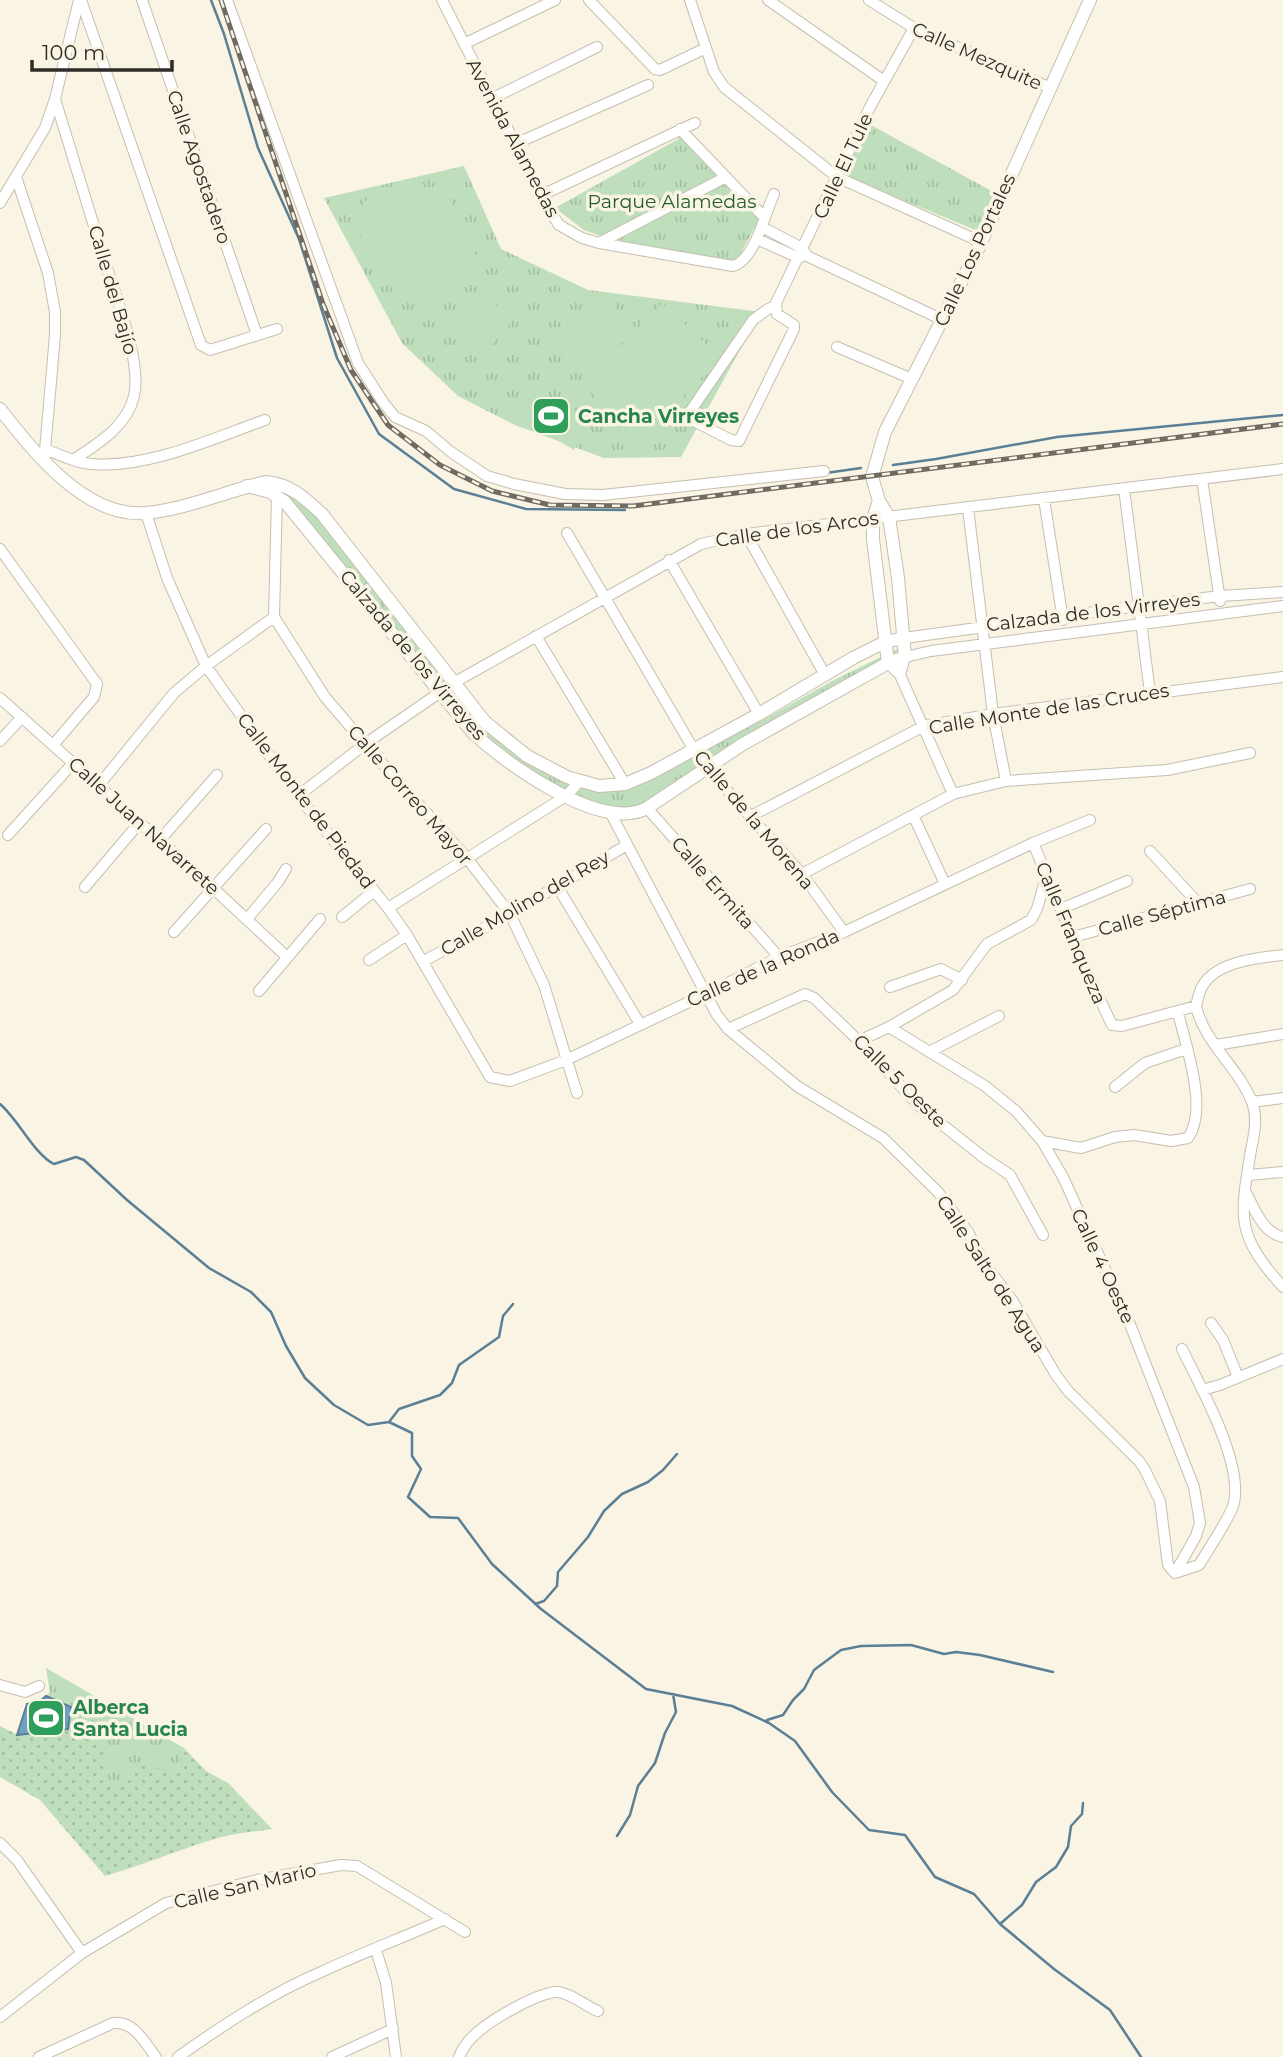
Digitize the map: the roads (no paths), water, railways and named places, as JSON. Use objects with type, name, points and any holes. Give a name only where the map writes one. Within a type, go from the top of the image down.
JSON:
[{"type":"street","points":[[0,203],[42,134],[55,99],[80,0]]},
{"type":"street","points":[[80,0],[201,345],[210,350],[277,329]]},
{"type":"street","name":"Calle Agostadero","points":[[142,0],[257,335]]},
{"type":"street","points":[[227,0],[358,363],[395,417],[426,431],[487,476],[565,494],[603,495],[824,471]]},
{"type":"street","name":"Avenida Alamedas","points":[[442,0],[559,225],[576,235],[599,243],[733,267],[741,263],[757,239],[774,194]]},
{"type":"street","points":[[464,44],[555,0]]},
{"type":"street","points":[[589,0],[655,69],[660,70],[706,48]]},
{"type":"street","points":[[690,0],[714,72],[724,87],[836,177],[981,242]]},
{"type":"street","points":[[768,0],[884,81]]},
{"type":"street","name":"Calle Mezquite","points":[[869,0],[914,28],[1051,88]]},
{"type":"street","name":"Calle Los Portales","points":[[900,675],[905,657],[904,638],[889,517],[879,501],[872,477],[878,451],[885,432],[981,242],[1090,0]]},
{"type":"street","name":"Calle El Tule","points":[[776,306],[836,177],[914,28]]},
{"type":"street","points":[[493,98],[597,47]]},
{"type":"street","points":[[515,144],[648,85]]},
{"type":"street","name":"Calle del Bajío","points":[[55,99],[122,314],[136,382],[134,398],[122,421],[98,443],[73,460]]},
{"type":"street","points":[[542,195],[695,122]]},
{"type":"street","points":[[680,129],[726,177],[763,222],[802,254]]},
{"type":"street","points":[[16,177],[48,273],[55,312],[45,456],[94,464],[135,461],[178,450],[265,421]]},
{"type":"street","points":[[599,243],[726,177]]},
{"type":"street","points":[[757,239],[802,254],[943,320]]},
{"type":"street","points":[[776,306],[777,314],[794,325],[794,329],[739,441],[731,440],[688,418],[693,406],[753,320],[776,306]]},
{"type":"street","points":[[837,347],[912,379]]},
{"type":"street","name":"Calzada de los Virreyes","points":[[0,410],[76,489],[123,512],[146,513],[266,482],[288,487],[322,514],[485,722],[527,756],[580,781],[599,786],[625,784],[694,750],[885,642],[982,626],[1138,606],[1283,592]]},
{"type":"street","name":"Calle de los Arcos","points":[[298,796],[365,744],[455,682],[701,544],[746,534],[1283,469]]},
{"type":"street","points":[[1202,479],[1222,613]]},
{"type":"street","points":[[99,785],[163,706],[206,666],[274,617],[277,495],[247,486]]},
{"type":"street","points":[[1124,488],[1150,693]]},
{"type":"street","name":"Calzada de los Virreyes","points":[[277,495],[328,552],[474,734],[522,771],[566,796],[610,812],[633,814],[647,808],[743,744],[888,663],[905,657],[1065,633],[1283,606]]},
{"type":"street","points":[[1044,499],[1065,633]]},
{"type":"street","name":"Calle Los Portales","points":[[879,501],[873,518],[888,663]]},
{"type":"street","points":[[968,508],[993,714],[1006,781]]},
{"type":"street","name":"Calle Monte de Piedad","points":[[146,513],[167,578],[206,666],[298,796],[407,934],[490,1077]]},
{"type":"street","name":"Calle de la Morena","points":[[567,533],[694,750],[802,874],[844,932]]},
{"type":"street","points":[[746,534],[825,675]]},
{"type":"street","points":[[0,549],[97,684],[94,697],[54,744]]},
{"type":"street","points":[[669,560],[759,714]]},
{"type":"street","name":"Calle Correo Mayor","points":[[274,617],[325,697],[466,857],[510,914],[544,985],[577,1093]]},
{"type":"street","points":[[536,636],[625,784]]},
{"type":"street","points":[[888,663],[900,675],[953,794]]},
{"type":"street","name":"Calle Monte de las Cruces","points":[[751,816],[924,726],[993,714],[1283,677]]},
{"type":"street","name":"Calle Juan Navarrete","points":[[0,698],[287,957]]},
{"type":"street","points":[[0,741],[22,717]]},
{"type":"street","points":[[802,874],[953,794],[1006,781],[1167,771],[1250,753]]},
{"type":"street","points":[[8,835],[74,762]]},
{"type":"street","points":[[160,840],[217,775]]},
{"type":"street","points":[[388,908],[566,796],[580,781]]},
{"type":"street","name":"Calle Ermita","points":[[647,808],[779,957]]},
{"type":"street","name":"Calle Salto de Agua","points":[[610,812],[706,994],[728,1029],[797,1086],[883,1138],[938,1192],[968,1231],[984,1263],[1012,1300],[1056,1375],[1068,1391],[1139,1461],[1160,1501],[1164,1548],[1168,1565],[1175,1573]]},
{"type":"street","points":[[914,815],[945,884]]},
{"type":"street","name":"Calle de la Ronda","points":[[490,1077],[510,1081],[566,1060],[779,957],[844,932],[1033,843],[1090,820]]},
{"type":"street","points":[[85,887],[140,822]]},
{"type":"street","points":[[174,932],[266,829]]},
{"type":"street","name":"Calle Franqueza","points":[[1033,843],[1109,1022],[1122,1026],[1178,1012]]},
{"type":"street","name":"Calle Molino del Rey","points":[[424,961],[627,845]]},
{"type":"street","points":[[1150,851],[1198,903]]},
{"type":"street","points":[[247,919],[286,869]]},
{"type":"street","points":[[859,1041],[953,990],[987,944],[1031,920],[1046,877]]},
{"type":"street","points":[[1061,909],[1127,881]]},
{"type":"street","points":[[556,886],[640,1024]]},
{"type":"street","name":"Calle Séptima","points":[[1073,937],[1250,888]]},
{"type":"street","points":[[342,917],[374,891]]},
{"type":"street","points":[[259,992],[320,919]]},
{"type":"street","points":[[369,960],[407,934]]},
{"type":"street","points":[[1283,955],[1255,959],[1215,973],[1201,987],[1196,1006],[1201,1024],[1252,1102],[1254,1133],[1243,1212],[1251,1245],[1262,1264],[1283,1287]]},
{"type":"street","points":[[891,987],[941,969],[962,980]]},
{"type":"street","name":"Calle 5 Oeste","points":[[728,1029],[805,994],[814,998],[859,1041],[920,1107],[1010,1175],[1043,1235]]},
{"type":"street","points":[[1042,1141],[1081,1148],[1121,1136],[1134,1135],[1171,1141],[1188,1138],[1194,1125],[1197,1090],[1178,1012],[1196,1006]]},
{"type":"street","points":[[929,1052],[999,1016]]},
{"type":"street","name":"Calle 4 Oeste","points":[[889,1027],[985,1086],[1016,1111],[1042,1141],[1063,1177],[1129,1322],[1194,1487],[1200,1523],[1175,1573]]},
{"type":"street","points":[[1216,1045],[1283,1034]]},
{"type":"street","points":[[1115,1087],[1145,1063],[1186,1049]]},
{"type":"street","points":[[1252,1102],[1283,1098]]},
{"type":"street","points":[[1247,1175],[1283,1172]]},
{"type":"street","points":[[1245,1191],[1267,1229],[1276,1236],[1283,1237]]},
{"type":"street","points":[[1211,1323],[1223,1340],[1238,1377]]},
{"type":"street","points":[[1175,1573],[1199,1565],[1232,1508],[1236,1491],[1236,1475],[1230,1455],[1182,1349]]},
{"type":"street","points":[[1202,1391],[1283,1359]]},
{"type":"street","points":[[0,1685],[25,1692],[39,1686]]},
{"type":"street","points":[[0,1843],[17,1860],[82,1952]]},
{"type":"street","name":"Calle San Mario","points":[[0,2017],[82,1952],[166,1903],[246,1882],[341,1865],[357,1866],[465,1933]]},
{"type":"street","points":[[178,2057],[219,2028],[320,1972],[445,1919]]},
{"type":"street","points":[[376,1950],[386,1983],[396,2057]]},
{"type":"street","points":[[459,2057],[477,2032],[493,2020],[546,1993],[559,1992],[572,1996],[598,2011]]},
{"type":"street","points":[[39,2057],[93,2031],[121,2022],[135,2030],[156,2057]]},
{"type":"street","points":[[332,2057],[393,2029]]},
{"type":"water","name":"Alberca Santa Lucia","points":[[46,1696],[71,1707],[68,1729],[17,1735],[27,1704],[39,1702]]},
{"type":"waterway","points":[[211,0],[258,148],[299,239],[337,358],[379,434],[454,489],[526,509],[625,510]]},
{"type":"waterway","points":[[893,465],[1057,437],[1283,415]]},
{"type":"waterway","points":[[826,473],[861,468]]},
{"type":"waterway","points":[[0,1104],[47,1159],[54,1164],[76,1157],[84,1160],[127,1200],[209,1268],[251,1292],[271,1312],[286,1346],[305,1378],[334,1405],[368,1425],[389,1422],[412,1433],[412,1456],[421,1469],[408,1497],[430,1517],[458,1518],[492,1564],[541,1609],[646,1689],[732,1706],[769,1723],[795,1741],[832,1792],[869,1830],[905,1835],[935,1877],[974,1894],[1000,1924],[1054,1969],[1110,2010],[1141,2057]]},
{"type":"waterway","points":[[389,1422],[399,1409],[440,1395],[452,1383],[459,1365],[499,1337],[503,1316],[513,1304]]},
{"type":"waterway","points":[[535,1604],[544,1601],[557,1586],[558,1572],[588,1537],[604,1511],[622,1494],[648,1482],[677,1454]]},
{"type":"waterway","points":[[767,1720],[783,1715],[804,1689],[814,1670],[841,1650],[861,1646],[911,1645],[944,1654],[956,1652],[980,1655],[1053,1672]]},
{"type":"waterway","points":[[617,1836],[630,1815],[638,1786],[655,1763],[665,1733],[676,1712],[673,1694]]},
{"type":"waterway","points":[[1000,1924],[1022,1905],[1036,1882],[1056,1867],[1068,1847],[1071,1826],[1082,1814],[1083,1803]]},
{"type":"railway","points":[[221,0],[323,304],[351,370],[388,425],[440,465],[492,491],[550,505],[633,506],[1283,424]]},
{"type":"place","name":"Cancha Virreyes","points":[[551,416]]},
{"type":"place","name":"Alberca Santa Lucia","points":[[46,1718]]},
{"type":"park label","name":"Parque Alamedas","points":[[672,201]]}]
